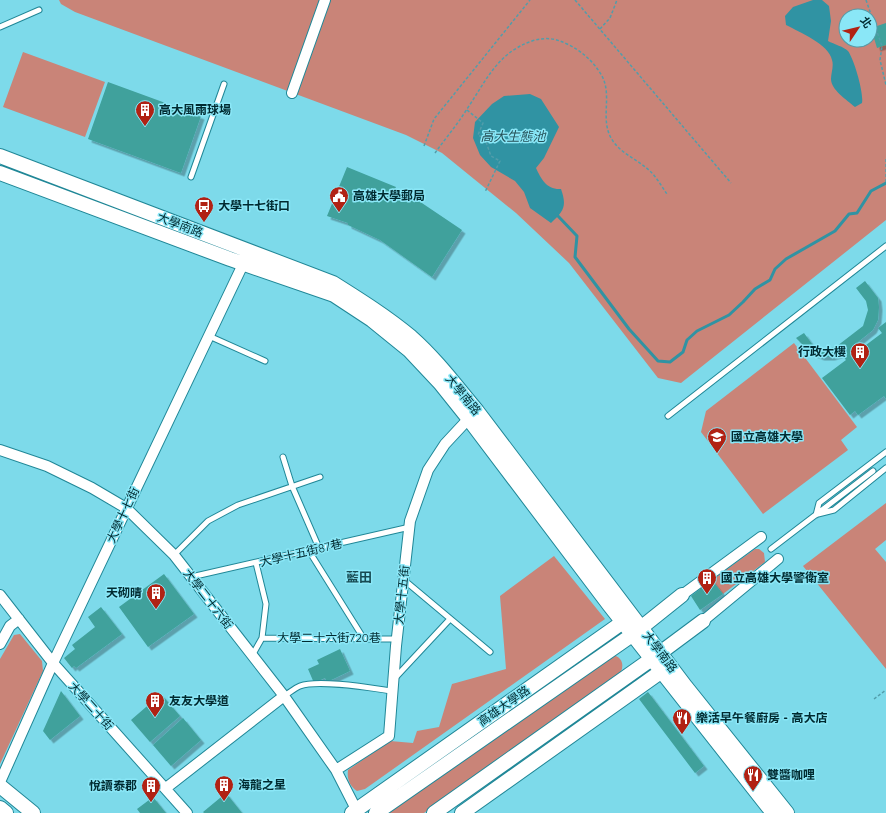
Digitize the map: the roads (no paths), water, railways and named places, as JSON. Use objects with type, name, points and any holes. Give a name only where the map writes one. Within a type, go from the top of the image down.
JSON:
[{"type":"street","points":[[292,93],[325,0]]},
{"type":"street","name":"大學南路","points":[[0,156],[333,283],[374,308],[412,338],[445,372],[472,414],[666,669],[773,813]]},
{"type":"street","name":"大學南路","points":[[0,174],[334,295],[372,320],[409,350],[472,414]]},
{"type":"street","name":"大學十七街","points":[[0,782],[53,663],[249,251]]},
{"type":"street","name":"大學十五街","points":[[336,770],[389,736],[397,639],[410,527],[428,470],[445,444],[472,414]]},
{"type":"street","name":"大學二十六街","points":[[0,450],[47,466],[92,488],[126,508],[174,555],[253,654],[284,696],[336,770],[355,812]]},
{"type":"street","points":[[682,595],[761,537]]},
{"type":"street","points":[[434,813],[680,639],[778,558]]},
{"type":"street","name":"大學二十街","points":[[0,595],[53,663],[187,813]]},
{"type":"street","name":"高雄大學路","points":[[376,813],[636,631],[682,595]]},
{"type":"street","name":"高雄大學路","points":[[355,812],[627,619],[661,611]]},
{"type":"street","points":[[0,644],[10,626],[19,619]]},
{"type":"street","points":[[462,813],[666,669],[680,639]]},
{"type":"street","name":"大學南路","points":[[666,669],[787,813]]},
{"type":"street","points":[[166,788],[284,696]]},
{"type":"street","points":[[0,786],[33,813]]},
{"type":"street","points":[[0,808],[6,813]]},
{"type":"lane","points":[[0,27],[39,10]]},
{"type":"lane","points":[[191,177],[224,84]]},
{"type":"lane","points":[[668,416],[886,246]]},
{"type":"lane","points":[[209,336],[265,362]]},
{"type":"lane","points":[[816,515],[819,503],[886,452]]},
{"type":"lane","points":[[283,457],[292,486],[319,548]]},
{"type":"lane","points":[[816,515],[834,510],[886,468]]},
{"type":"lane","points":[[771,549],[873,471]]},
{"type":"lane","points":[[174,555],[208,521],[238,505],[320,477]]},
{"type":"lane","name":"大學十五街87巷","points":[[192,578],[410,527]]},
{"type":"lane","points":[[309,551],[364,638]]},
{"type":"lane","points":[[253,654],[262,638],[266,604],[256,563]]},
{"type":"lane","points":[[404,580],[490,652]]},
{"type":"lane","points":[[284,696],[300,686],[334,684],[393,686],[450,619]]},
{"type":"lane","name":"大學二十六街720巷","points":[[262,638],[397,639]]},
{"type":"water","points":[[813,0],[822,0],[829,6],[831,21],[828,41],[838,46],[838,48],[843,48],[848,51],[858,76],[862,103],[855,107],[836,91],[831,79],[833,62],[830,54],[813,39],[786,25],[785,16],[793,7]]},
{"type":"water","name":"高大生態池","points":[[530,94],[541,99],[559,127],[544,158],[536,168],[548,186],[561,189],[563,195],[563,208],[559,215],[551,223],[530,208],[524,192],[515,181],[491,167],[480,155],[473,138],[475,122],[492,104],[504,96]]},
{"type":"waterway","points":[[558,216],[577,236],[575,257],[629,329],[658,361],[670,362],[683,352],[687,340],[697,331],[729,315],[755,289],[770,280],[775,269],[786,259],[835,231],[849,214],[857,213],[871,191],[886,183]]},
{"type":"place","name":"高大風雨球場","points":[[145,127]]},
{"type":"place","name":"高雄大學郵局","points":[[339,213]]},
{"type":"place","name":"大學十七街口","points":[[204,223]]},
{"type":"place","name":"行政大樓","points":[[860,369]]},
{"type":"place","name":"國立高雄大學","points":[[717,454]]},
{"type":"place","name":"國立高雄大學警衛室","points":[[707,595]]},
{"type":"place","name":"天砌晴","points":[[156,610]]},
{"type":"place","name":"友友大學道","points":[[155,718]]},
{"type":"place","name":"樂活早午餐廚房 - 高大店","points":[[682,735]]},
{"type":"place","name":"雙醬咖哩","points":[[753,792]]},
{"type":"place","name":"海龍之星","points":[[224,802]]},
{"type":"place","name":"悅讀泰郡","points":[[151,803]]},
{"type":"district","name":"藍田","points":[[359,577]]}]
